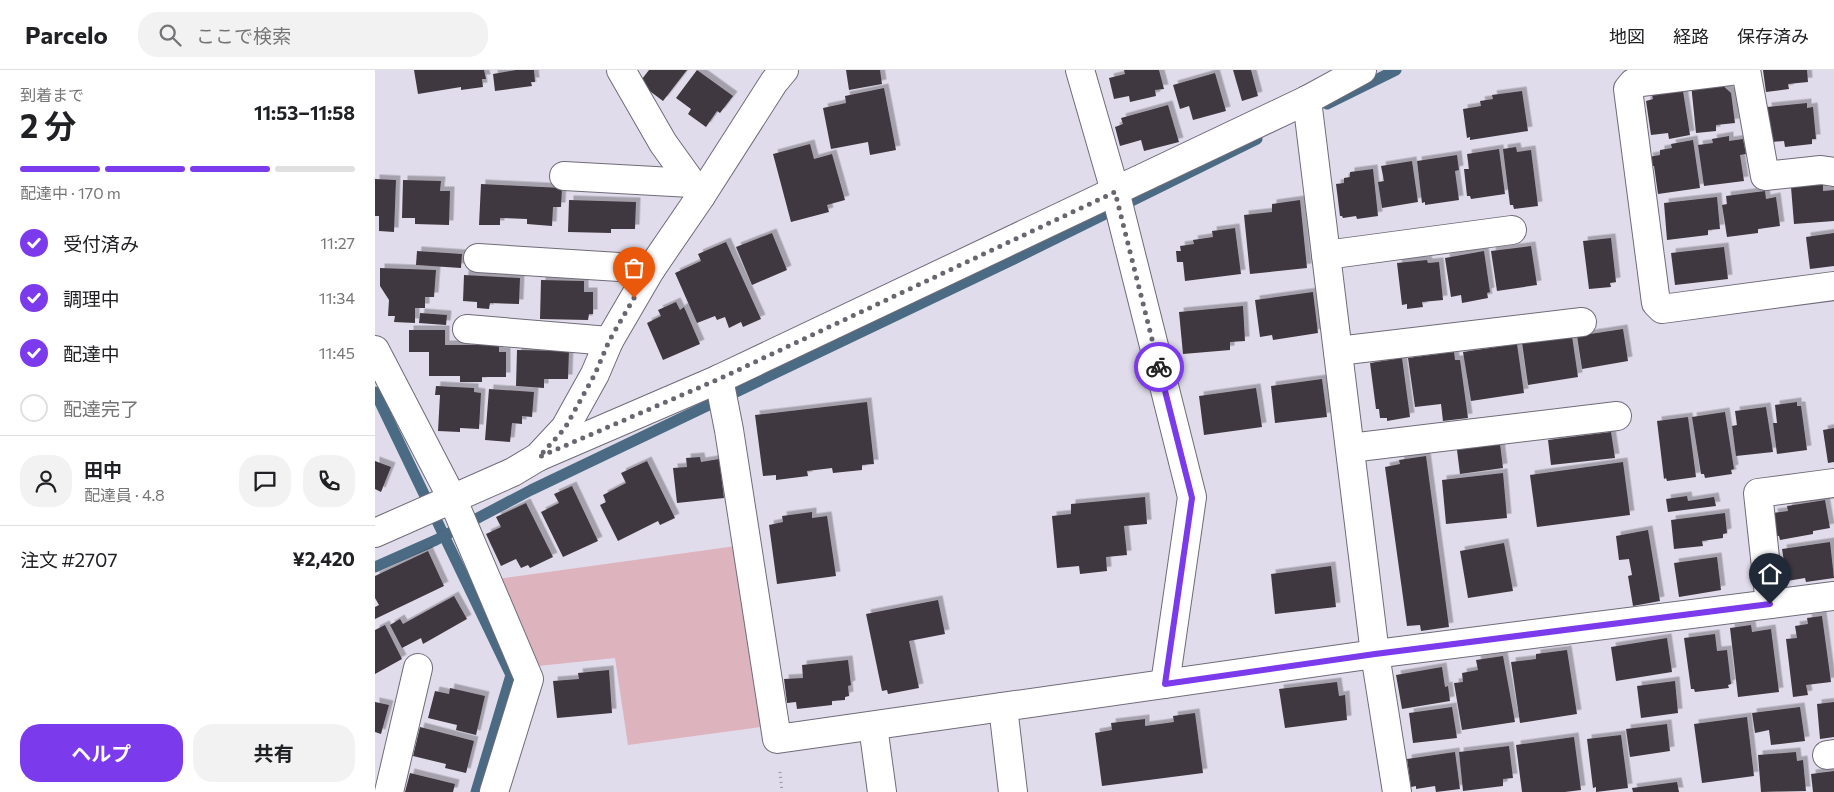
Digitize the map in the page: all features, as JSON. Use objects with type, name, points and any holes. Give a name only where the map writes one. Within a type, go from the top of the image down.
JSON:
[{"type":"street","points":[[621,70],[663,143],[696,189]]},
{"type":"street","points":[[539,457],[565,428],[595,374],[609,341],[696,189],[784,70]]},
{"type":"street","points":[[1081,70],[1115,192],[1192,498],[1165,684]]},
{"type":"street","points":[[375,533],[447,512],[539,457],[719,379],[1307,100],[1362,70]]},
{"type":"street","points":[[1737,70],[1633,83],[1628,89],[1656,303],[1663,309],[1834,286]]},
{"type":"street","points":[[1746,70],[1765,176],[1821,170],[1834,172]]},
{"type":"street","points":[[1307,100],[1375,654],[1397,792]]},
{"type":"street","points":[[564,176],[696,189]]},
{"type":"street","points":[[1326,255],[1512,230]]},
{"type":"street","points":[[478,258],[651,269]]},
{"type":"street","points":[[1338,351],[1582,322]]},
{"type":"street","points":[[467,329],[609,341]]},
{"type":"street","points":[[375,350],[447,512],[529,679],[494,792]]},
{"type":"street","points":[[719,379],[729,430],[777,739],[1375,654],[1834,596]]},
{"type":"street","points":[[1350,448],[1617,416]]},
{"type":"street","points":[[1770,604],[1758,493],[1834,483]]},
{"type":"street","points":[[389,792],[418,668]]},
{"type":"street","points":[[1003,707],[1013,792]]},
{"type":"street","points":[[873,726],[882,792]]},
{"type":"shaded area","points":[[736,546],[761,727],[628,745],[615,658],[538,666],[497,579]]},
{"type":"building","points":[[414,70],[484,70],[486,79],[482,79],[483,87],[461,90],[461,87],[418,94]]},
{"type":"building","points":[[516,70],[534,70],[535,82],[531,82],[532,86],[495,91],[493,74]]},
{"type":"building","points":[[649,70],[687,70],[663,101],[639,83]]},
{"type":"building","points":[[697,70],[733,96],[720,113],[717,111],[706,127],[688,114],[691,109],[676,98]]},
{"type":"building","points":[[846,70],[880,70],[882,84],[849,90]]},
{"type":"building","points":[[1124,70],[1159,70],[1164,89],[1155,90],[1156,96],[1130,102],[1129,96],[1114,99],[1109,78],[1125,74]]},
{"type":"building","points":[[1233,70],[1251,70],[1258,96],[1242,101]]},
{"type":"building","points":[[1763,70],[1807,70],[1808,82],[1788,84],[1789,89],[1766,92]]},
{"type":"building","points":[[1215,73],[1226,111],[1193,120],[1189,106],[1180,109],[1173,85]]},
{"type":"building","points":[[1719,82],[1731,93],[1735,123],[1716,125],[1716,131],[1696,133],[1691,84]]},
{"type":"building","points":[[1682,85],[1690,135],[1669,139],[1668,133],[1651,135],[1646,101],[1653,99],[1651,90]]},
{"type":"building","points":[[884,88],[896,150],[870,155],[868,142],[831,149],[823,108],[846,103],[845,96]]},
{"type":"building","points":[[1522,91],[1528,131],[1470,140],[1470,137],[1467,138],[1463,109],[1481,106],[1480,101],[1493,99],[1492,95]]},
{"type":"building","points":[[1807,103],[1807,108],[1813,107],[1816,139],[1812,139],[1812,144],[1785,147],[1784,141],[1771,142],[1767,107]]},
{"type":"building","points":[[1168,105],[1179,142],[1144,151],[1141,140],[1120,146],[1115,127],[1123,124],[1121,118]]},
{"type":"building","points":[[1729,136],[1729,141],[1743,139],[1746,154],[1740,155],[1744,181],[1704,186],[1698,145],[1713,143],[1712,139]]},
{"type":"building","points":[[1693,140],[1700,188],[1658,194],[1654,166],[1650,166],[1648,157],[1660,155],[1660,150],[1672,148],[1671,144]]},
{"type":"building","points":[[810,144],[814,159],[832,154],[845,200],[827,205],[829,212],[791,222],[773,154]]},
{"type":"building","points":[[1516,147],[1517,152],[1531,150],[1538,206],[1514,209],[1513,205],[1510,205],[1503,149]]},
{"type":"building","points":[[1499,149],[1505,194],[1471,199],[1470,196],[1467,196],[1464,169],[1469,169],[1467,154]]},
{"type":"building","points":[[1457,155],[1459,170],[1455,171],[1459,200],[1425,205],[1425,202],[1422,203],[1417,161]]},
{"type":"building","points":[[1412,161],[1418,202],[1382,208],[1378,182],[1384,181],[1381,166]]},
{"type":"building","points":[[1373,169],[1378,216],[1357,219],[1356,216],[1343,218],[1340,216],[1336,184],[1344,183],[1344,178],[1350,177],[1350,172]]},
{"type":"building","points":[[375,179],[396,180],[394,232],[379,231],[379,216],[375,216]]},
{"type":"building","points":[[403,180],[441,181],[440,191],[450,191],[449,225],[415,224],[415,218],[402,218]]},
{"type":"building","points":[[481,184],[562,188],[561,207],[553,207],[552,226],[527,224],[527,219],[500,218],[500,225],[479,225]]},
{"type":"building","points":[[1823,184],[1823,191],[1834,190],[1834,221],[1794,224],[1791,187]]},
{"type":"building","points":[[1765,191],[1766,199],[1776,197],[1780,226],[1758,229],[1758,233],[1727,237],[1722,205],[1727,204],[1726,196]]},
{"type":"building","points":[[1717,197],[1720,229],[1708,230],[1708,235],[1667,240],[1664,203]]},
{"type":"building","points":[[569,200],[636,202],[635,229],[611,229],[611,233],[568,232]]},
{"type":"building","points":[[1300,200],[1307,268],[1250,274],[1244,215],[1272,212],[1272,204]]},
{"type":"building","points":[[1235,228],[1241,274],[1185,281],[1183,262],[1177,262],[1176,251],[1181,251],[1180,246],[1194,244],[1193,240],[1213,237],[1212,231]]},
{"type":"building","points":[[772,233],[787,270],[752,285],[736,247]]},
{"type":"building","points":[[1834,233],[1834,266],[1810,269],[1806,237]]},
{"type":"building","points":[[1611,238],[1616,282],[1610,283],[1611,287],[1589,289],[1583,241]]},
{"type":"building","points":[[726,242],[761,319],[743,327],[741,322],[729,328],[725,317],[717,320],[715,316],[697,323],[675,273],[701,261],[698,254]]},
{"type":"building","points":[[1531,246],[1537,285],[1497,291],[1491,251]]},
{"type":"building","points":[[1724,247],[1728,279],[1675,285],[1671,253]]},
{"type":"building","points":[[417,251],[462,254],[461,268],[416,265]]},
{"type":"building","points":[[1484,251],[1490,292],[1487,293],[1488,298],[1462,303],[1461,295],[1451,297],[1445,258]]},
{"type":"building","points":[[1427,260],[1428,263],[1439,262],[1443,300],[1422,302],[1423,307],[1407,309],[1407,304],[1402,305],[1397,263]]},
{"type":"building","points":[[380,268],[436,270],[434,297],[425,297],[425,308],[415,308],[415,323],[394,322],[395,316],[388,316],[389,300],[380,286]]},
{"type":"building","points":[[464,275],[520,278],[519,304],[490,303],[489,309],[477,308],[477,302],[463,301]]},
{"type":"building","points":[[541,280],[584,281],[584,292],[593,292],[593,314],[589,314],[588,320],[540,319]]},
{"type":"building","points":[[1313,292],[1318,333],[1273,340],[1272,335],[1260,337],[1255,300]]},
{"type":"building","points":[[676,302],[680,310],[684,307],[700,344],[663,360],[647,323],[661,316],[658,310]]},
{"type":"building","points":[[1243,306],[1245,341],[1230,342],[1230,350],[1183,354],[1179,312]]},
{"type":"building","points":[[420,313],[447,315],[446,325],[419,323]]},
{"type":"building","points":[[1623,329],[1628,361],[1582,369],[1577,336]]},
{"type":"building","points":[[409,330],[445,330],[445,345],[499,345],[499,352],[506,352],[506,377],[482,377],[482,382],[460,382],[460,376],[429,376],[429,352],[409,352]]},
{"type":"building","points":[[1572,336],[1578,377],[1528,385],[1522,343]]},
{"type":"building","points":[[1517,344],[1524,393],[1471,401],[1463,352]]},
{"type":"building","points":[[517,350],[569,351],[568,379],[544,379],[544,388],[516,386]]},
{"type":"building","points":[[1454,352],[1455,360],[1460,360],[1468,418],[1443,421],[1441,404],[1415,407],[1408,358]]},
{"type":"building","points":[[1402,358],[1410,417],[1387,421],[1387,418],[1380,418],[1379,409],[1376,409],[1370,363]]},
{"type":"building","points":[[1322,379],[1327,417],[1275,423],[1271,386]]},
{"type":"building","points":[[436,386],[474,388],[474,392],[481,393],[479,429],[460,428],[460,432],[438,431],[440,395],[435,395]]},
{"type":"building","points":[[1256,388],[1262,427],[1204,435],[1199,396]]},
{"type":"building","points":[[489,389],[534,392],[532,417],[522,416],[522,424],[512,423],[510,442],[485,440]]},
{"type":"building","points":[[867,402],[874,464],[862,465],[862,470],[833,473],[832,468],[807,471],[808,476],[776,480],[776,475],[763,476],[755,415]]},
{"type":"building","points":[[1797,402],[1797,406],[1801,406],[1807,450],[1777,454],[1773,423],[1777,423],[1775,405]]},
{"type":"building","points":[[1766,407],[1773,452],[1736,456],[1732,426],[1737,425],[1735,411]]},
{"type":"building","points":[[1725,412],[1734,469],[1731,470],[1732,474],[1705,478],[1704,474],[1701,474],[1692,417]]},
{"type":"building","points":[[1688,417],[1696,477],[1667,481],[1666,478],[1664,479],[1657,421]]},
{"type":"building","points":[[1834,428],[1834,462],[1828,463],[1823,430]]},
{"type":"building","points":[[1611,432],[1615,458],[1551,465],[1548,440]]},
{"type":"building","points":[[1500,444],[1503,468],[1460,474],[1457,450]]},
{"type":"building","points":[[1426,456],[1449,627],[1421,631],[1420,625],[1407,626],[1385,467],[1400,464],[1399,460]]},
{"type":"building","points":[[700,457],[701,462],[719,459],[724,498],[677,503],[673,468],[687,467],[686,458]]},
{"type":"building","points":[[375,461],[391,467],[381,492],[375,489]]},
{"type":"building","points":[[647,461],[675,518],[660,525],[658,521],[618,541],[600,505],[606,502],[603,495],[626,483],[621,473]]},
{"type":"building","points":[[1623,462],[1630,515],[1537,527],[1530,475]]},
{"type":"building","points":[[1503,473],[1507,518],[1446,524],[1442,480]]},
{"type":"building","points":[[572,486],[598,541],[563,557],[541,512],[559,503],[554,494]]},
{"type":"building","points":[[1687,496],[1688,501],[1714,497],[1716,506],[1668,512],[1666,499]]},
{"type":"building","points":[[1145,497],[1147,524],[1124,526],[1127,555],[1106,557],[1107,571],[1080,574],[1079,566],[1057,568],[1052,516],[1071,514],[1071,504]]},
{"type":"building","points":[[1825,500],[1830,528],[1813,531],[1813,534],[1780,540],[1779,536],[1777,536],[1773,513],[1788,511],[1787,506]]},
{"type":"building","points":[[526,503],[553,557],[530,568],[528,565],[521,568],[516,559],[501,566],[486,534],[501,527],[496,517]]},
{"type":"building","points":[[812,512],[812,518],[827,516],[836,576],[777,584],[769,525],[783,522],[782,516]]},
{"type":"building","points":[[1725,513],[1727,533],[1723,534],[1723,538],[1702,541],[1703,546],[1674,549],[1671,520]]},
{"type":"building","points":[[1648,530],[1660,601],[1633,606],[1628,576],[1632,575],[1629,559],[1619,560],[1616,536]]},
{"type":"building","points":[[1830,542],[1834,578],[1806,582],[1805,578],[1787,581],[1782,549]]},
{"type":"building","points":[[1504,543],[1513,591],[1468,598],[1460,551]]},
{"type":"building","points":[[428,551],[444,586],[375,619],[375,607],[379,605],[375,598],[375,576]]},
{"type":"building","points":[[1717,557],[1721,590],[1679,597],[1674,563]]},
{"type":"building","points":[[1331,566],[1336,607],[1275,614],[1271,574]]},
{"type":"building","points":[[454,596],[467,619],[423,644],[421,638],[402,648],[390,625],[400,619],[403,624]]},
{"type":"building","points":[[938,600],[945,634],[909,641],[919,688],[888,694],[887,690],[882,691],[866,614]]},
{"type":"building","points":[[1822,616],[1831,682],[1806,685],[1808,695],[1793,697],[1786,639],[1797,638],[1795,626],[1808,624],[1807,618]]},
{"type":"building","points":[[385,625],[402,659],[375,674],[375,630]]},
{"type":"building","points":[[1751,625],[1752,632],[1771,629],[1779,692],[1738,697],[1730,628]]},
{"type":"building","points":[[1715,634],[1717,651],[1727,650],[1731,684],[1728,685],[1729,688],[1695,692],[1694,689],[1691,689],[1684,638]]},
{"type":"building","points":[[1667,638],[1672,672],[1616,681],[1611,647]]},
{"type":"building","points":[[1567,650],[1577,714],[1520,723],[1511,662],[1536,659],[1536,654]]},
{"type":"building","points":[[1503,656],[1515,722],[1462,730],[1454,683],[1463,682],[1462,673],[1478,670],[1476,660]]},
{"type":"building","points":[[848,660],[851,685],[848,686],[849,696],[845,697],[845,700],[832,701],[832,705],[797,709],[796,702],[787,703],[784,679],[803,678],[802,665]]},
{"type":"building","points":[[1442,667],[1445,687],[1448,686],[1450,701],[1402,709],[1396,675]]},
{"type":"building","points":[[609,670],[612,713],[557,718],[553,681],[579,679],[578,673]]},
{"type":"building","points":[[1675,681],[1678,713],[1641,718],[1637,686]]},
{"type":"building","points":[[1337,682],[1339,696],[1345,695],[1347,720],[1285,728],[1279,689]]},
{"type":"building","points":[[450,688],[485,696],[476,735],[456,730],[457,725],[428,718],[435,691],[449,694]]},
{"type":"building","points":[[375,702],[389,705],[381,734],[375,732]]},
{"type":"building","points":[[1834,702],[1834,737],[1820,739],[1817,704]]},
{"type":"building","points":[[1452,707],[1457,738],[1413,743],[1409,713]]},
{"type":"building","points":[[1800,707],[1805,741],[1771,745],[1769,730],[1755,733],[1752,713]]},
{"type":"building","points":[[1195,713],[1203,773],[1102,786],[1095,733],[1112,730],[1111,723],[1145,719],[1145,726],[1174,722],[1173,716]]},
{"type":"building","points":[[1747,717],[1754,776],[1702,783],[1694,724]]},
{"type":"building","points":[[1667,724],[1670,751],[1630,757],[1626,729]]},
{"type":"building","points":[[420,727],[474,741],[466,773],[445,768],[446,764],[413,756]]},
{"type":"building","points":[[1621,735],[1628,788],[1596,792],[1596,787],[1593,788],[1587,739]]},
{"type":"building","points":[[1574,737],[1581,790],[1522,792],[1516,745]]},
{"type":"building","points":[[1509,746],[1513,778],[1503,779],[1503,786],[1463,791],[1459,752]]},
{"type":"building","points":[[1455,752],[1460,789],[1436,792],[1435,786],[1416,789],[1416,786],[1411,787],[1407,759]]},
{"type":"building","points":[[1796,752],[1797,761],[1803,760],[1806,791],[1761,792],[1758,755]]},
{"type":"building","points":[[1834,771],[1834,792],[1813,792],[1811,774]]},
{"type":"building","points":[[410,773],[455,784],[453,792],[405,792]]},
{"type":"building","points":[[1677,782],[1679,792],[1633,792],[1632,788]]},
{"type":"waterway","points":[[1327,104],[1396,70]]},
{"type":"waterway","points":[[375,567],[436,540],[531,490],[1014,259],[1257,139]]},
{"type":"waterway","points":[[375,392],[511,675],[476,792]]},
{"type":"way so far","points":[[634,298],[609,341],[595,374],[565,428],[539,457],[719,379],[1115,192],[1159,367]]},
{"type":"route","points":[[1159,367],[1192,498],[1165,684],[1375,654],[1770,604]]}]
